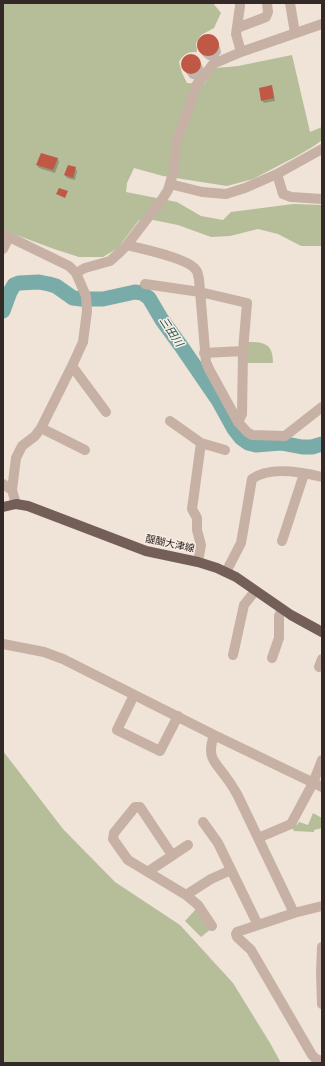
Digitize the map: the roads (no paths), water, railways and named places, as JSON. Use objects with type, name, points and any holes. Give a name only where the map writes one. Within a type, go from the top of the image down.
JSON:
[{"type":"main road","name":"醍醐大津線","points":[[3,507],[16,504],[28,506],[146,552],[209,565],[236,577],[282,609],[322,632]]},
{"type":"street","points":[[240,3],[236,34],[241,52]]},
{"type":"street","points":[[236,28],[266,17],[268,12],[267,3]]},
{"type":"street","points":[[290,3],[295,33]]},
{"type":"street","points":[[76,273],[84,268],[110,261],[127,245],[163,198],[170,184],[174,166],[176,144],[197,84],[213,64],[241,52],[322,24]]},
{"type":"street","points":[[170,184],[202,192],[226,194],[245,188],[277,174],[322,149]]},
{"type":"street","points":[[277,174],[283,194],[291,197],[322,200]]},
{"type":"street","points":[[3,249],[6,236],[69,266],[76,273],[86,300],[83,342],[41,428],[35,436],[22,446],[16,458],[12,490],[16,504]]},
{"type":"street","points":[[127,245],[180,260],[190,264],[196,270],[199,279],[204,353],[206,362],[238,422],[247,432],[252,435],[285,436],[322,407]]},
{"type":"street","points":[[145,284],[200,292],[247,303],[243,351],[242,414],[238,422]]},
{"type":"street","points":[[204,353],[243,351]]},
{"type":"street","points":[[72,366],[106,412]]},
{"type":"street","points":[[170,421],[201,442],[225,450]]},
{"type":"street","points":[[41,428],[85,450]]},
{"type":"street","points":[[198,562],[201,545],[197,530],[197,518],[192,509],[201,442]]},
{"type":"street","points":[[226,572],[241,543],[252,479],[258,475],[281,470],[322,477]]},
{"type":"street","points":[[282,541],[304,474]]},
{"type":"street","points":[[3,484],[12,490]]},
{"type":"street","points":[[233,655],[244,605],[255,591]]},
{"type":"street","points":[[272,658],[279,638],[279,616],[282,609]]},
{"type":"street","points":[[3,644],[44,652],[63,659],[317,785]]},
{"type":"street","points":[[134,695],[117,730],[160,751],[178,716]]},
{"type":"street","points":[[214,735],[210,751],[213,761],[238,796],[294,913]]},
{"type":"street","points":[[258,838],[290,824],[317,785],[322,760]]},
{"type":"street","points":[[172,855],[140,807],[134,807],[114,833],[113,839],[128,860],[149,871],[186,895],[198,905],[212,926]]},
{"type":"street","points":[[204,822],[218,843],[258,925]]},
{"type":"street","points":[[149,871],[188,845]]},
{"type":"street","points":[[186,895],[211,879],[231,870]]},
{"type":"street","points":[[322,906],[294,913],[237,932],[236,934],[251,950],[312,1055],[316,1059],[322,1061]]},
{"type":"street","points":[[322,947],[320,972],[322,1004]]},
{"type":"waterway","name":"三田川","points":[[3,311],[10,292],[14,285],[19,283],[39,282],[49,284],[56,286],[73,298],[81,299],[103,299],[135,292],[142,293],[149,298],[162,320],[218,400],[234,429],[241,438],[248,443],[256,445],[281,443],[302,447],[312,447],[322,444]]}]
